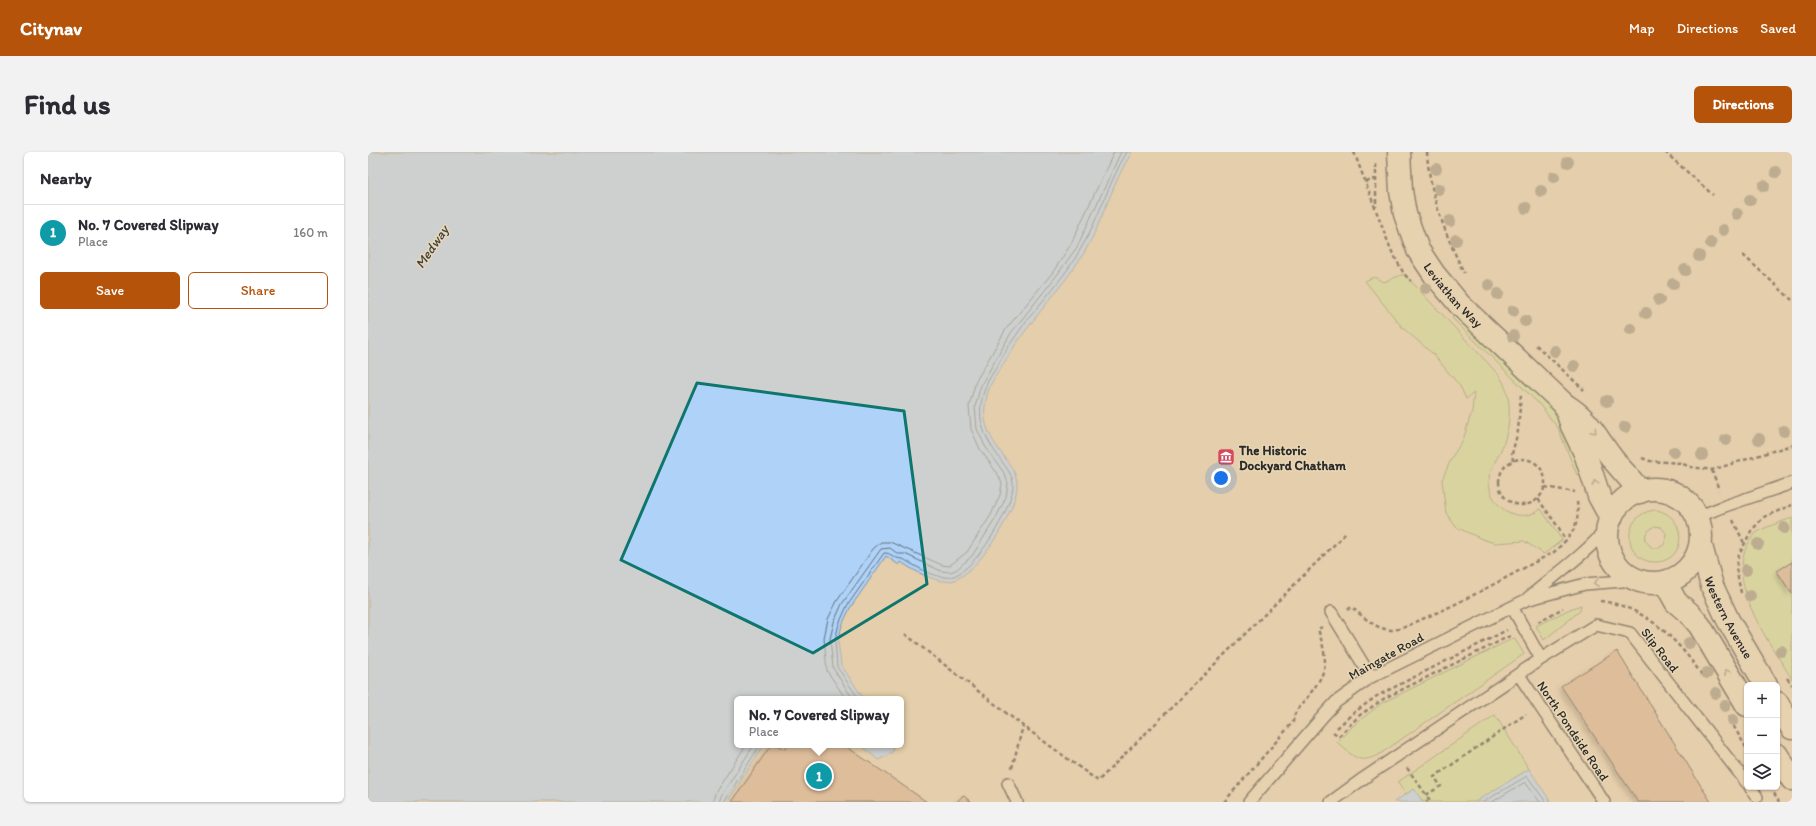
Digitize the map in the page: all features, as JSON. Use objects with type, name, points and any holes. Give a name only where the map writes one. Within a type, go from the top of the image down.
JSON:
[{"type":"street","name":"Leviathan Way","points":[[1399,152],[1401,191],[1405,214],[1418,250],[1434,274],[1460,305],[1565,405],[1580,414],[1640,492]]},
{"type":"street","name":"Leviathan Way","points":[[1565,405],[1572,426],[1588,460],[1599,496],[1610,523]]},
{"type":"street","points":[[1654,490],[1667,491],[1680,497],[1690,506],[1697,517],[1701,531],[1700,546],[1696,559],[1688,569],[1677,578],[1665,582],[1650,583],[1635,580],[1624,572],[1615,562],[1609,550],[1610,523],[1618,507],[1628,498],[1640,492],[1654,490]]},
{"type":"street","name":"Western Avenue","points":[[1700,546],[1712,586],[1728,620],[1764,682]]},
{"type":"street","points":[[1665,582],[1676,602],[1689,613],[1700,626],[1744,700]]},
{"type":"street","points":[[1780,708],[1792,728]]},
{"type":"street","points":[[1780,760],[1792,779]]},
{"type":"lane","points":[[1697,517],[1792,483]]},
{"type":"lane","points":[[1526,600],[1556,574],[1587,551],[1610,523]]},
{"type":"lane","points":[[1526,600],[1586,584],[1635,580]]},
{"type":"lane","name":"Maingate Road","points":[[1249,802],[1336,702],[1371,677],[1526,600]]},
{"type":"lane","points":[[1512,607],[1541,659]]},
{"type":"lane","points":[[1333,615],[1371,677]]},
{"type":"lane","name":"Slip Road","points":[[1331,802],[1541,659],[1596,625],[1630,633],[1744,780]]},
{"type":"lane","name":"North Pondside Road","points":[[1519,675],[1604,802]]},
{"type":"lane","points":[[1008,783],[1017,802]]},
{"type":"lane","points":[[1752,790],[1757,797]]},
{"type":"path","points":[[1354,152],[1391,250],[1404,274],[1415,285]]},
{"type":"path","points":[[1427,152],[1432,185],[1452,249],[1465,277]]},
{"type":"path","points":[[1665,152],[1713,195]]},
{"type":"path","points":[[1376,159],[1375,180],[1377,211]]},
{"type":"path","points":[[1366,182],[1375,180]]},
{"type":"path","points":[[1742,255],[1792,300]]},
{"type":"path","points":[[1531,340],[1586,391]]},
{"type":"path","points":[[1513,461],[1512,454],[1518,431],[1522,391],[1527,397]]},
{"type":"path","points":[[1638,456],[1650,461],[1680,463],[1690,467],[1712,470],[1792,445]]},
{"type":"path","points":[[1523,459],[1536,463],[1544,474],[1545,486],[1538,499],[1531,503],[1516,504],[1504,496],[1499,482],[1504,468],[1513,461],[1523,459]]},
{"type":"path","points":[[1545,486],[1575,492]]},
{"type":"path","points":[[1224,802],[1293,722],[1296,710],[1319,681],[1325,670],[1326,660],[1325,649],[1318,629],[1333,615],[1351,607],[1380,628],[1391,630],[1401,628],[1437,613],[1554,552],[1565,542],[1578,523],[1574,486]]},
{"type":"path","points":[[1538,499],[1559,528],[1565,542]]},
{"type":"path","points":[[1742,595],[1736,568],[1739,555],[1751,531],[1764,517],[1792,505]]},
{"type":"path","points":[[905,634],[1023,726],[1098,781],[1346,533]]},
{"type":"path","points":[[1598,600],[1613,602],[1635,610],[1657,624],[1686,652],[1706,681]]},
{"type":"path","points":[[1333,732],[1339,736],[1360,715],[1385,698],[1568,606]]},
{"type":"path","points":[[1328,738],[1352,714],[1376,696],[1502,632]]},
{"type":"path","points":[[1784,672],[1792,685]]},
{"type":"path","points":[[1426,795],[1441,786],[1434,776],[1539,705]]},
{"type":"path","points":[[1728,718],[1744,744]]},
{"type":"path","points":[[1008,783],[1023,726]]},
{"type":"path","points":[[1398,755],[1430,800],[1426,802]]},
{"type":"highlighted area","points":[[697,383],[904,411],[927,584],[813,653],[621,560]]},
{"type":"green space","points":[[1404,274],[1499,375],[1504,384],[1509,403],[1507,433],[1490,473],[1490,490],[1499,506],[1514,514],[1532,514],[1541,509],[1562,540],[1544,554],[1524,541],[1495,543],[1482,539],[1456,527],[1446,513],[1442,480],[1452,457],[1463,440],[1472,411],[1474,393],[1466,399],[1460,386],[1433,354],[1402,327],[1365,281],[1374,277],[1384,282]]},
{"type":"green space","points":[[1456,314],[1548,403],[1557,416],[1583,473],[1577,475],[1558,428],[1539,404],[1452,318]]},
{"type":"green space","points":[[1656,510],[1666,514],[1674,520],[1678,528],[1680,537],[1678,546],[1674,554],[1667,559],[1657,562],[1646,560],[1637,555],[1632,547],[1630,538],[1631,528],[1636,520],[1644,513]],"holes":[[[1654,526],[1661,527],[1666,533],[1665,544],[1659,548],[1652,548],[1645,540],[1646,533]]]},
{"type":"green space","points":[[1792,518],[1792,562],[1777,572],[1792,594],[1792,679],[1760,627],[1751,608],[1744,588],[1742,569],[1745,551],[1755,534],[1767,527]]},
{"type":"green space","points":[[1581,605],[1580,611],[1544,640],[1536,626]]},
{"type":"green space","points":[[1514,638],[1524,654],[1383,752],[1369,759],[1358,758],[1353,756],[1337,742],[1355,724],[1382,703]]},
{"type":"green space","points":[[1495,715],[1529,769],[1475,802],[1423,802],[1414,789],[1406,794],[1398,782]]},
{"type":"water","name":"Medway","points":[[368,152],[1132,152],[1119,176],[1097,228],[1084,253],[1065,281],[1013,348],[989,389],[985,409],[986,426],[989,434],[1015,475],[1017,482],[1016,493],[1012,507],[995,539],[984,554],[973,567],[951,581],[932,578],[901,562],[899,565],[886,556],[850,608],[842,625],[838,641],[841,665],[862,696],[734,696],[734,748],[762,748],[727,802],[368,802]]},
{"type":"water","points":[[864,748],[893,748],[893,751],[887,756],[878,760]]},
{"type":"water","points":[[1529,769],[1551,802],[1475,802]]},
{"type":"water","points":[[1414,789],[1423,802],[1394,802]]},
{"type":"building","points":[[1792,562],[1792,594],[1777,571]]},
{"type":"building","points":[[1617,651],[1711,802],[1638,802],[1561,686]]},
{"type":"building","points":[[769,748],[848,748],[927,802],[732,802]]},
{"type":"building","points":[[963,795],[971,802],[957,802]]},
{"type":"place","name":"The Historic Dockyard Chatham","points":[[1226,457]]},
{"type":"place","name":"No. 7 Covered Slipway","points":[[819,776]]}]
